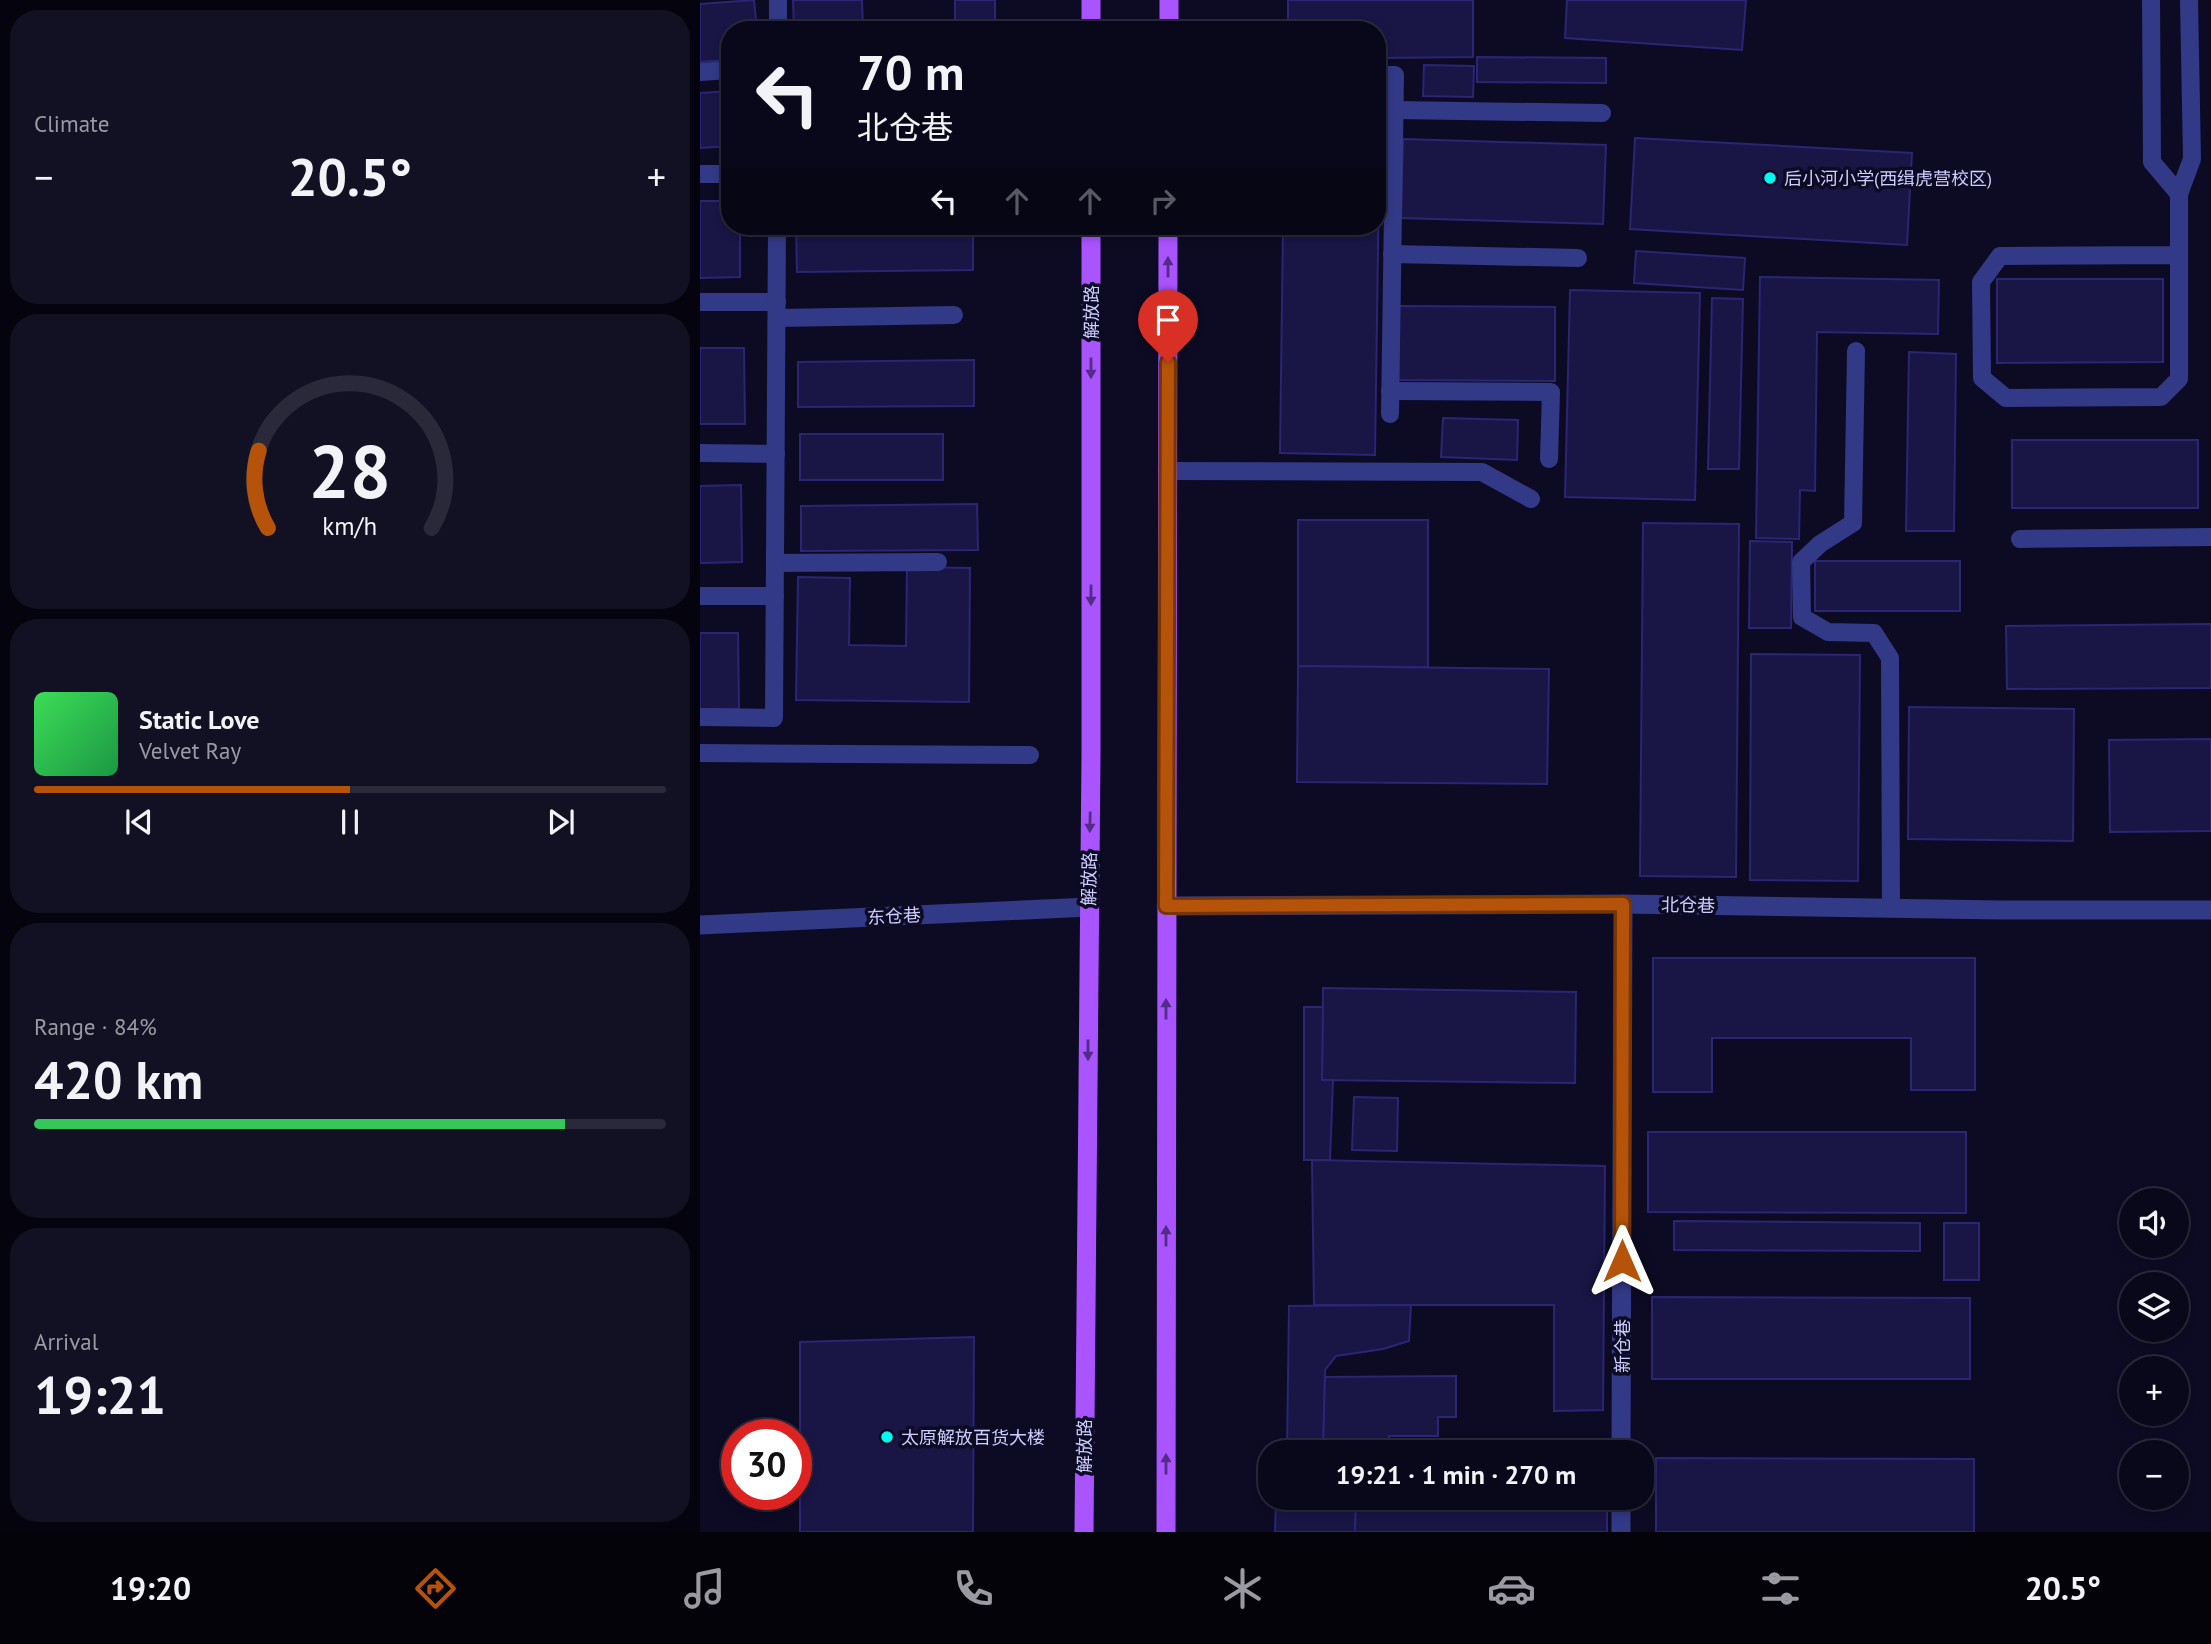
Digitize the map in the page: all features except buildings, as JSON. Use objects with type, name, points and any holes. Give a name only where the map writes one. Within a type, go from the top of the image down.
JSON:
[{"type":"main road","points":[[1091,0],[1091,21]]},
{"type":"main road","points":[[1169,0],[1169,21]]},
{"type":"main road","name":"解放路","points":[[1084,1532],[1091,235]]},
{"type":"main road","points":[[1166,1532],[1168,235]]},
{"type":"street","name":"北仓巷","points":[[1166,906],[1623,904],[2211,910]]},
{"type":"street","name":"新仓巷","points":[[1621,1440],[1623,904]]},
{"type":"street","name":"东仓巷","points":[[700,925],[1089,907]]},
{"type":"street","points":[[1621,1510],[1621,1532]]},
{"type":"lane","points":[[778,0],[778,21]]},
{"type":"lane","points":[[2151,0],[2152,162],[2179,194]]},
{"type":"lane","points":[[2179,255],[2000,257],[1981,282],[1982,378],[2006,398],[2161,397],[2179,379],[2179,255],[2179,194],[2192,159],[2189,0]]},
{"type":"lane","points":[[700,72],[721,71]]},
{"type":"lane","points":[[1386,75],[1395,75],[1390,414]]},
{"type":"lane","points":[[1395,110],[1602,113]]},
{"type":"lane","points":[[700,174],[721,174]]},
{"type":"lane","points":[[700,718],[774,718],[777,235]]},
{"type":"lane","points":[[1392,254],[1578,258]]},
{"type":"lane","points":[[700,302],[777,310],[954,315]]},
{"type":"lane","points":[[1856,351],[1853,523],[1819,544],[1801,562],[1802,617],[1828,632],[1874,633],[1890,658],[1891,908]]},
{"type":"lane","points":[[1390,391],[1551,392],[1549,459]]},
{"type":"lane","points":[[700,453],[776,454]]},
{"type":"lane","points":[[1167,471],[1482,472],[1531,499]]},
{"type":"lane","points":[[2020,539],[2211,537]]},
{"type":"lane","points":[[775,563],[938,562]]},
{"type":"lane","points":[[700,596],[775,596]]},
{"type":"lane","points":[[700,753],[1030,755]]},
{"type":"place","name":"后小河小学(西缉虎营校区)","points":[[1770,178]]},
{"type":"place","name":"太原解放百货大楼","points":[[887,1437]]},
{"type":"route","points":[[1168,362],[1166,906],[1623,904],[1622,1261]]}]
